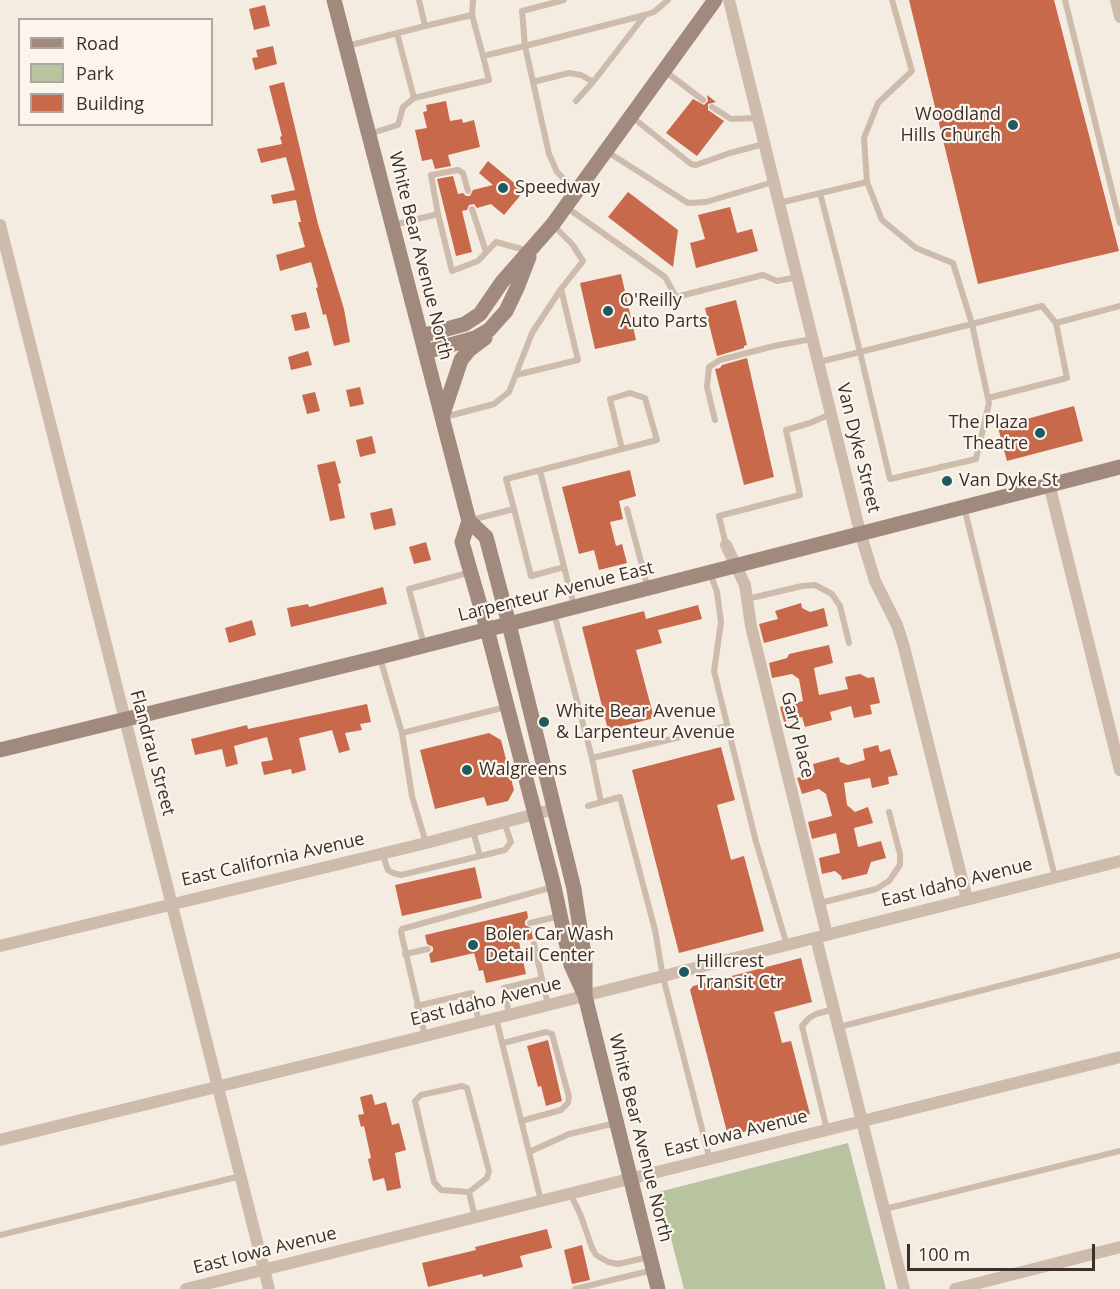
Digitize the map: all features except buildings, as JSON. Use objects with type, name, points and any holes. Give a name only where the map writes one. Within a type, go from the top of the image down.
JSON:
[{"type":"main road","name":"White Bear Avenue North","points":[[334,0],[469,521],[486,537],[509,624],[571,875],[585,961],[585,996]]},
{"type":"main road","points":[[421,336],[473,320],[483,310],[502,282],[553,224],[711,2]]},
{"type":"main road","points":[[442,417],[461,360],[473,346],[491,332],[499,320],[517,288],[531,251]]},
{"type":"main road","points":[[425,351],[480,336],[499,320]]},
{"type":"main road","name":"Larpenteur Avenue East","points":[[0,750],[380,657],[1120,467]]},
{"type":"main road","name":"White Bear Avenue North","points":[[469,521],[462,542],[554,887],[571,965],[585,996],[658,1289]]},
{"type":"street","name":"Van Dyke Street","points":[[729,0],[860,532],[875,581],[897,625],[904,647],[967,899]]},
{"type":"street","points":[[1116,0],[1120,17]]},
{"type":"street","name":"Flandrau Street","points":[[0,225],[270,1289]]},
{"type":"street","points":[[1049,484],[1120,770]]},
{"type":"street","name":"Gary Place","points":[[726,545],[745,585],[751,626],[820,903],[822,936],[834,1009],[904,1289]]},
{"type":"street","name":"East California Avenue","points":[[0,946],[426,843],[554,809]]},
{"type":"street","name":"East Idaho Avenue","points":[[0,1140],[503,1017],[1120,861]]},
{"type":"street","name":"East Iowa Avenue","points":[[186,1289],[1120,1057]]},
{"type":"street","points":[[955,1289],[1120,1247]]},
{"type":"lane","points":[[419,0],[425,26]]},
{"type":"lane","points":[[369,134],[398,125],[403,107],[414,98],[489,80],[472,15],[473,0]]},
{"type":"lane","points":[[564,0],[522,11],[525,46],[549,154],[556,172],[577,191]]},
{"type":"lane","points":[[483,56],[645,15],[654,12],[668,0]]},
{"type":"lane","points":[[820,193],[890,479],[976,459],[989,402],[972,324],[953,263],[916,248],[882,220],[867,182],[864,138],[878,103],[912,71],[892,0]]},
{"type":"lane","points":[[1065,0],[1120,223]]},
{"type":"lane","points":[[346,47],[472,15]]},
{"type":"lane","points":[[576,101],[645,15]]},
{"type":"lane","points":[[398,33],[414,98]]},
{"type":"lane","points":[[664,70],[703,100]]},
{"type":"lane","points":[[533,82],[569,74],[580,75],[593,82]]},
{"type":"lane","points":[[712,107],[731,119],[758,117]]},
{"type":"lane","points":[[631,116],[691,164],[696,165],[765,144]]},
{"type":"lane","points":[[606,151],[688,202],[706,202],[774,182]]},
{"type":"lane","points":[[468,191],[463,173],[458,170],[431,175],[452,271],[478,261],[496,242],[531,251]]},
{"type":"lane","points":[[779,203],[867,182]]},
{"type":"lane","points":[[565,207],[665,277],[676,297],[763,275],[777,281],[798,277]]},
{"type":"lane","points":[[472,209],[486,252]]},
{"type":"lane","points":[[392,225],[438,214]]},
{"type":"lane","points":[[442,417],[494,404],[509,392],[532,333],[583,261],[572,244],[553,224]]},
{"type":"lane","points":[[516,375],[578,360],[561,289]]},
{"type":"lane","points":[[819,362],[1042,306],[1056,323],[1067,378],[988,398]]},
{"type":"lane","points":[[1056,323],[1120,306]]},
{"type":"lane","points":[[715,420],[707,387],[710,367],[720,360],[813,339]]},
{"type":"lane","points":[[564,567],[531,576],[506,479],[657,440],[645,398],[630,393],[610,399],[622,449]]},
{"type":"lane","points":[[726,545],[719,516],[800,495],[786,430],[831,414]]},
{"type":"lane","points":[[540,471],[574,607]]},
{"type":"lane","points":[[964,507],[1055,877]]},
{"type":"lane","points":[[469,521],[514,509]]},
{"type":"lane","points":[[627,509],[648,589]]},
{"type":"lane","points":[[424,645],[409,588],[471,572]]},
{"type":"lane","points":[[710,573],[717,592],[721,622],[714,671],[756,842],[787,945]]},
{"type":"lane","points":[[747,600],[802,586],[815,585],[832,594],[840,606],[849,643]]},
{"type":"lane","points":[[554,613],[592,758],[601,802]]},
{"type":"lane","points":[[380,657],[402,733],[412,796],[426,843]]},
{"type":"lane","points":[[402,733],[507,707]]},
{"type":"lane","points":[[592,758],[727,726]]},
{"type":"lane","points":[[588,806],[620,797],[655,930],[663,977],[710,1160]]},
{"type":"lane","points":[[820,903],[876,889],[889,881],[900,865],[900,854],[889,812]]},
{"type":"lane","points":[[382,853],[388,870],[401,875],[505,850],[511,842],[504,822]]},
{"type":"lane","points":[[472,830],[480,856]]},
{"type":"lane","points":[[425,1036],[405,954],[402,929],[554,887]]},
{"type":"lane","points":[[530,923],[560,916]]},
{"type":"lane","points":[[534,944],[548,1005]]},
{"type":"lane","points":[[405,954],[428,948]]},
{"type":"lane","points":[[839,1027],[1120,955]]},
{"type":"lane","points":[[541,1202],[503,1043],[503,1017],[504,988],[542,979]]},
{"type":"lane","points":[[417,1006],[472,993],[480,1022]]},
{"type":"lane","points":[[827,1130],[802,1026],[816,1014],[834,1009]]},
{"type":"lane","points":[[503,1043],[546,1032],[552,1034],[569,1097],[568,1103],[561,1110],[521,1121]]},
{"type":"lane","points":[[462,1086],[467,1088],[489,1171],[487,1178],[469,1192],[441,1190],[434,1182],[415,1101],[421,1095],[462,1086]]},
{"type":"lane","points":[[529,1152],[569,1134],[616,1123]]},
{"type":"lane","points":[[885,1209],[1120,1151]]},
{"type":"lane","points":[[0,1235],[241,1176]]},
{"type":"lane","points":[[469,1192],[475,1218]]},
{"type":"lane","points":[[570,1194],[596,1255],[608,1262],[651,1263]]},
{"type":"lane","points":[[574,1289],[651,1263]]},
{"type":"green space","points":[[848,1143],[886,1289],[684,1289],[659,1192]]},
{"type":"place","name":"Woodland Hills Church","points":[[1013,125]]},
{"type":"place","name":"Speedway","points":[[503,188]]},
{"type":"place","name":"O'Reilly Auto Parts","points":[[608,311]]},
{"type":"place","name":"The Plaza Theatre","points":[[1040,433]]},
{"type":"place","name":"Van Dyke St","points":[[947,481]]},
{"type":"place","name":"White Bear Avenue & Larpenteur Avenue","points":[[544,722]]},
{"type":"place","name":"Walgreens","points":[[467,770]]},
{"type":"place","name":"Boler Car Wash Detail Center","points":[[473,945]]},
{"type":"place","name":"Hillcrest Transit Ctr","points":[[684,972]]}]
